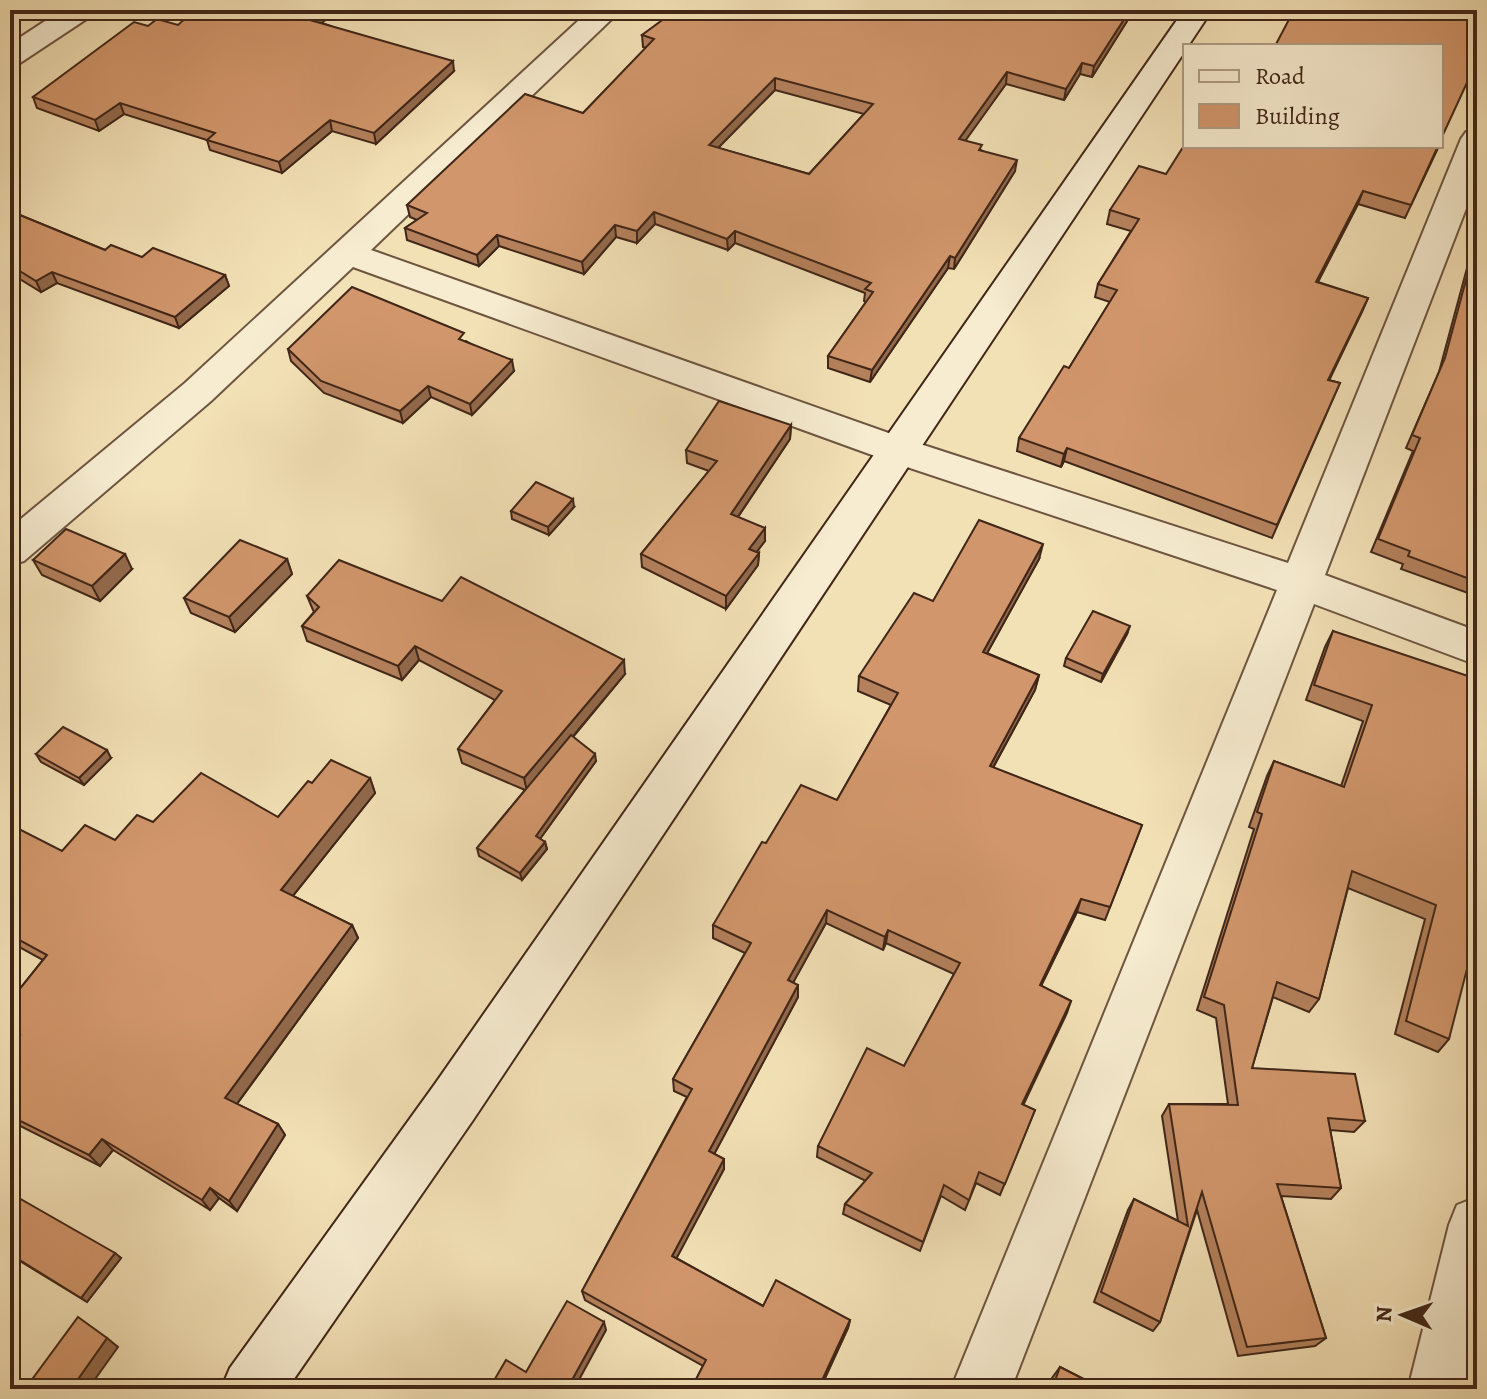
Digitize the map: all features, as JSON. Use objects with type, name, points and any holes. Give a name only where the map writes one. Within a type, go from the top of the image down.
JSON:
[{"type":"street","points":[[10,57],[81,10]]},
{"type":"street","points":[[10,550],[198,392],[607,10]]},
{"type":"street","points":[[251,1389],[454,1102],[1198,10]]},
{"type":"street","points":[[981,1389],[1477,139]]},
{"type":"street","points":[[347,253],[900,451],[1300,582],[1477,648]]},
{"type":"street","points":[[1438,1389],[1477,1225]]},
{"type":"building","points":[[195,10],[323,10],[310,20],[453,61],[374,133],[330,120],[279,162],[207,140],[215,133],[120,103],[95,120],[33,97],[134,22],[148,26],[157,19],[178,25]]},
{"type":"building","points":[[676,10],[1130,10],[1094,66],[1082,63],[1066,89],[1007,72],[959,139],[982,145],[979,150],[1017,160],[955,258],[950,256],[872,370],[828,356],[873,292],[865,289],[871,283],[735,231],[727,239],[654,212],[637,231],[615,225],[582,262],[497,235],[477,255],[405,228],[427,213],[407,205],[525,94],[583,113],[654,39],[642,35]],"holes":[[[775,78],[873,104],[809,174],[709,145]]]},
{"type":"building","points":[[1294,10],[1477,10],[1477,61],[1443,135],[1443,44],[1276,44]]},
{"type":"building","points":[[1183,147],[1437,148],[1411,205],[1363,191],[1316,282],[1368,298],[1328,380],[1340,383],[1277,525],[1067,448],[1064,454],[1019,438],[1064,366],[1069,368],[1117,290],[1098,284],[1139,219],[1110,210],[1139,166],[1166,174]]},
{"type":"building","points":[[10,211],[105,250],[111,245],[142,257],[153,248],[225,275],[175,317],[52,272],[36,281],[10,265]]},
{"type":"building","points":[[1473,254],[1477,256],[1475,581],[1408,556],[1410,551],[1378,539],[1420,438],[1412,435],[1445,358]]},
{"type":"building","points":[[352,287],[464,333],[459,339],[512,360],[470,404],[428,386],[400,411],[321,381],[288,349]]},
{"type":"building","points":[[719,401],[791,425],[731,514],[765,528],[749,549],[759,553],[726,596],[641,554],[717,461],[686,450]]},
{"type":"building","points":[[536,482],[573,499],[548,527],[511,511]]},
{"type":"building","points":[[979,520],[1043,544],[983,652],[1039,675],[990,766],[1142,825],[1110,907],[1081,899],[1040,985],[1071,1001],[1022,1104],[1035,1110],[1005,1184],[979,1172],[969,1200],[944,1185],[923,1242],[845,1204],[872,1173],[818,1146],[867,1048],[904,1066],[960,963],[888,930],[885,937],[827,910],[788,980],[798,985],[709,1151],[724,1159],[672,1256],[763,1306],[776,1280],[850,1320],[818,1389],[691,1389],[706,1360],[582,1291],[692,1089],[673,1079],[751,943],[713,925],[762,842],[766,843],[801,785],[837,800],[898,693],[859,676],[914,593],[933,601]]},
{"type":"building","points":[[66,529],[125,554],[92,586],[33,560]]},
{"type":"building","points":[[240,540],[287,559],[229,617],[184,598]]},
{"type":"building","points":[[339,560],[442,601],[461,577],[624,660],[524,778],[458,749],[502,691],[415,646],[398,666],[302,626],[319,607],[307,596]]},
{"type":"building","points":[[1093,611],[1130,626],[1103,674],[1066,658]]},
{"type":"building","points":[[1333,631],[1477,679],[1477,745],[1470,772],[1477,775],[1477,827],[1467,862],[1477,867],[1477,930],[1449,1039],[1406,1021],[1436,905],[1352,871],[1319,999],[1277,982],[1252,1068],[1355,1074],[1365,1121],[1328,1118],[1341,1188],[1277,1184],[1326,1338],[1247,1347],[1202,1192],[1160,1322],[1101,1292],[1134,1199],[1188,1226],[1169,1104],[1238,1105],[1224,1005],[1204,997],[1262,814],[1257,812],[1274,761],[1344,787],[1372,705],[1314,685]]},
{"type":"building","points":[[63,727],[107,750],[79,778],[36,754]]},
{"type":"building","points":[[571,735],[595,754],[536,836],[545,842],[520,873],[477,848]]},
{"type":"building","points":[[331,760],[370,778],[281,890],[352,925],[225,1098],[278,1124],[229,1201],[210,1188],[202,1200],[102,1139],[89,1155],[10,1116],[10,1046],[20,1035],[10,1030],[10,1001],[47,955],[10,935],[10,839],[19,829],[62,851],[85,825],[115,840],[137,815],[153,822],[201,773],[278,817],[308,781],[312,783]]},
{"type":"building","points":[[10,1193],[115,1253],[81,1298],[10,1254]]},
{"type":"building","points":[[567,1301],[604,1322],[567,1389],[489,1389],[506,1360],[526,1372]]},
{"type":"building","points":[[78,1317],[107,1338],[71,1389],[25,1389]]},
{"type":"building","points":[[1060,1367],[1103,1389],[1052,1389]]}]
